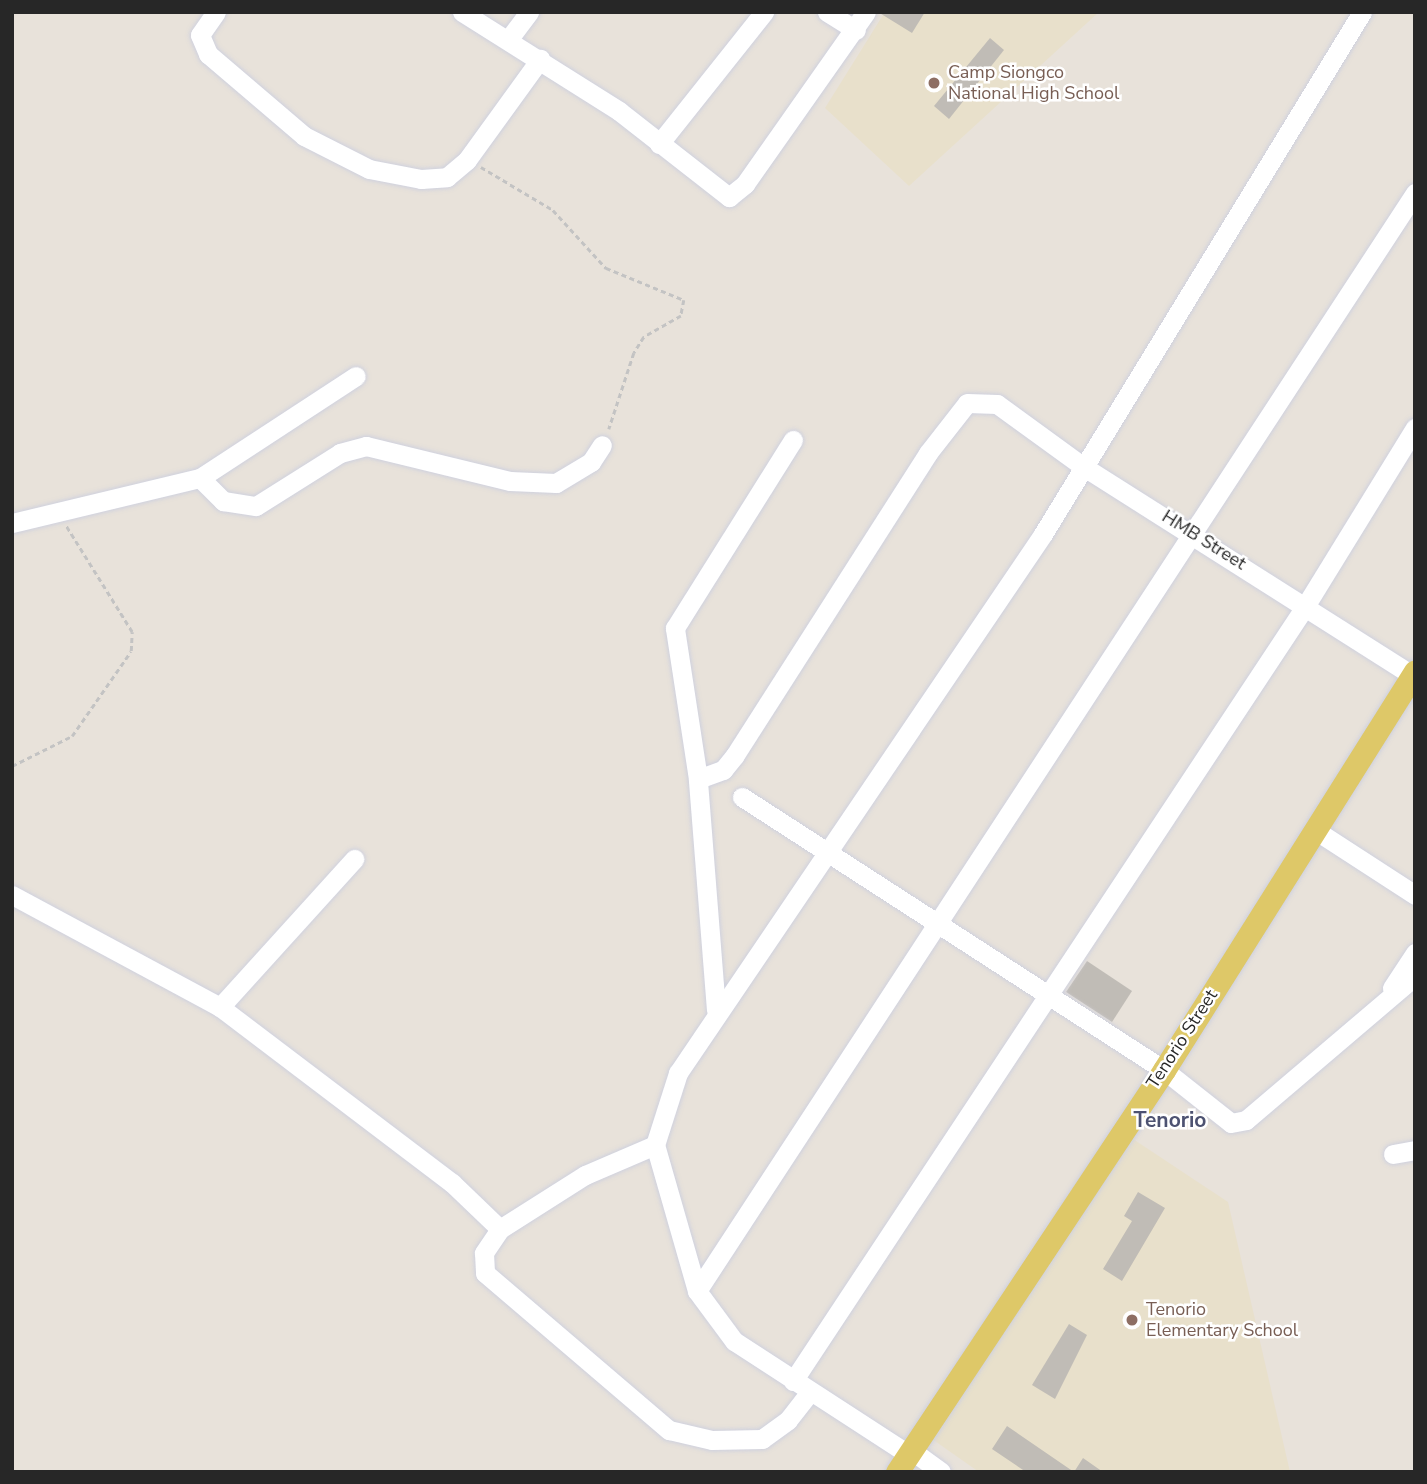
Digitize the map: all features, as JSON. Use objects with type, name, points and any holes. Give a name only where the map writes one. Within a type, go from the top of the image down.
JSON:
[{"type":"main road","name":"Tenorio Street","points":[[905,1459],[1164,1070],[1414,673]]},
{"type":"street","points":[[216,12],[200,35],[208,54],[304,136],[369,169],[421,179],[447,177],[467,160],[540,59]]},
{"type":"street","points":[[462,12],[540,59],[659,144],[719,193],[733,195],[856,30],[866,12]]},
{"type":"street","points":[[508,40],[530,12]]},
{"type":"street","points":[[659,144],[764,12]]},
{"type":"street","points":[[827,12],[856,30]]},
{"type":"street","points":[[941,1472],[905,1459],[733,1341],[697,1291],[655,1145],[678,1073],[716,1010],[830,855],[1044,534],[1081,465],[1362,12]]},
{"type":"street","points":[[697,1291],[1415,193]]},
{"type":"street","points":[[12,523],[200,478],[356,376]]},
{"type":"street","name":"HMB Street","points":[[698,779],[723,770],[735,755],[959,409],[974,401],[997,404],[1081,465],[1414,673]]},
{"type":"street","points":[[793,1381],[1306,605],[1415,428]]},
{"type":"street","points":[[716,1010],[698,779],[675,628],[793,440]]},
{"type":"street","points":[[200,478],[223,501],[256,506],[340,453],[366,446],[510,481],[556,483],[592,463],[602,445]]},
{"type":"street","points":[[742,797],[1164,1070],[1224,1120],[1240,1123],[1415,976]]},
{"type":"street","points":[[1315,830],[1415,895]]},
{"type":"street","points":[[220,1007],[354,859]]},
{"type":"street","points":[[12,895],[220,1007],[452,1183],[500,1229]]},
{"type":"street","points":[[1387,997],[1415,953]]},
{"type":"street","points":[[655,1145],[584,1175],[500,1229],[484,1253],[491,1282],[669,1430],[712,1440],[762,1438],[788,1420],[810,1392]]},
{"type":"street","points":[[1393,1154],[1415,1150]]},
{"type":"path","points":[[467,160],[553,209],[606,268],[684,300],[681,316],[644,337],[634,354],[602,445]]},
{"type":"path","points":[[12,766],[72,736],[95,711],[133,642],[59,510]]},
{"type":"shaded area","name":"Camp Siongco National High School","points":[[885,12],[1099,12],[909,186],[825,108]]},
{"type":"shaded area","name":"Tenorio Elementary School","points":[[1127,1135],[1228,1202],[1290,1472],[979,1472],[932,1439]]},
{"type":"building","points":[[878,12],[925,12],[912,33]]},
{"type":"building","points":[[990,38],[1004,50],[949,119],[934,106]]},
{"type":"building","points":[[1087,961],[1132,991],[1112,1022],[1066,992]]},
{"type":"building","points":[[1138,1192],[1165,1208],[1122,1281],[1103,1269],[1132,1221],[1124,1216]]},
{"type":"building","points":[[1069,1324],[1087,1335],[1055,1399],[1032,1385]]},
{"type":"building","points":[[1007,1426],[1074,1472],[1026,1472],[992,1449]]},
{"type":"building","points":[[1083,1458],[1103,1472],[1074,1472]]},
{"type":"place","name":"Camp Siongco National High School","points":[[934,83]]},
{"type":"place","name":"Tenorio Elementary School","points":[[1132,1320]]},
{"type":"district","name":"Tenorio","points":[[1170,1120]]}]
